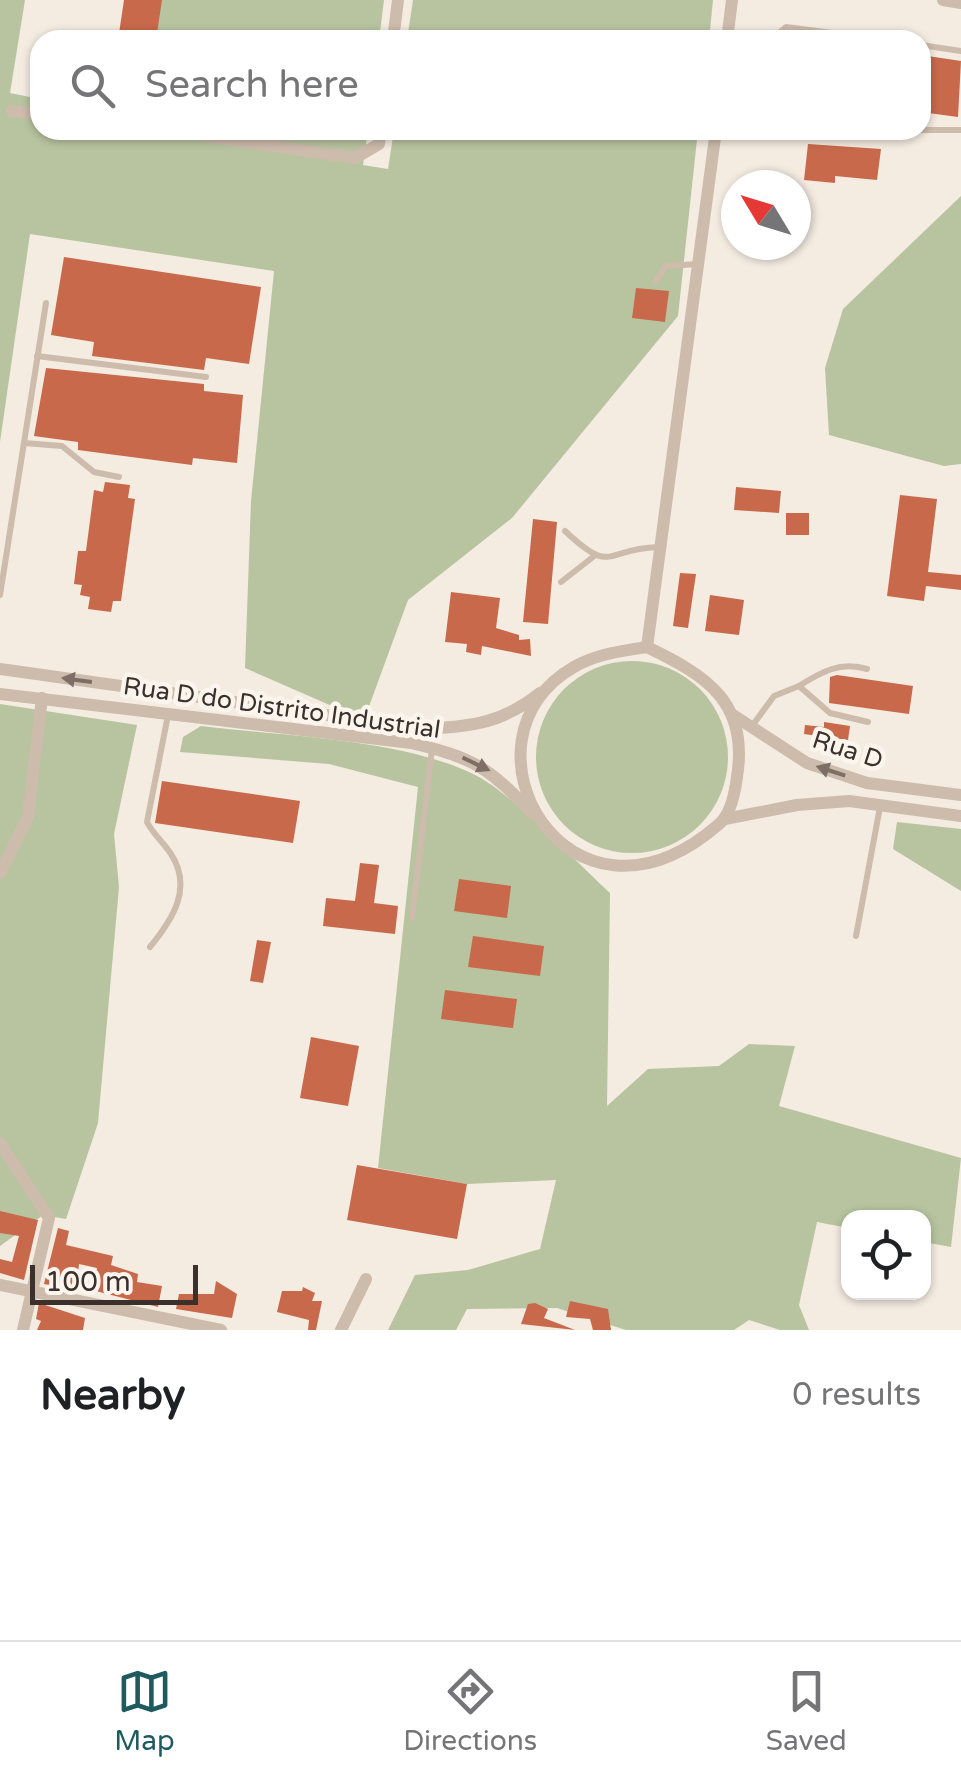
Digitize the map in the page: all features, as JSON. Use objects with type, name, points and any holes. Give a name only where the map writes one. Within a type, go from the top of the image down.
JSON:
[{"type":"street","points":[[394,30],[398,0]]},
{"type":"street","points":[[728,30],[732,0]]},
{"type":"street","points":[[943,0],[961,3]]},
{"type":"street","points":[[12,111],[30,113]]},
{"type":"street","points":[[233,140],[355,158],[379,144],[379,140]]},
{"type":"street","points":[[647,646],[715,140]]},
{"type":"street","points":[[647,646],[708,680],[732,714],[740,757],[725,819],[702,839],[676,852],[641,865],[613,868],[584,858],[554,838],[535,816],[520,761],[525,727],[546,688],[573,667],[598,656],[647,646]]},
{"type":"street","name":"Rua D do Distrito Industrial","points":[[0,669],[426,729],[469,726],[513,715],[546,688]]},
{"type":"street","name":"Rua D do Distrito Industrial","points":[[0,694],[432,748],[493,772],[535,816]]},
{"type":"street","points":[[0,873],[28,817],[42,698]]},
{"type":"street","name":"Rua D","points":[[732,714],[807,763],[867,783],[961,795]]},
{"type":"street","name":"Rua D","points":[[725,819],[797,804],[849,802],[961,816]]},
{"type":"street","points":[[0,1142],[49,1218],[23,1330]]},
{"type":"street","points":[[341,1330],[366,1279]]},
{"type":"street","points":[[0,1286],[221,1330]]},
{"type":"lane","points":[[781,30],[786,26],[815,30]]},
{"type":"lane","points":[[931,46],[961,51]]},
{"type":"lane","points":[[931,130],[961,130]]},
{"type":"lane","points":[[655,282],[666,266],[699,264]]},
{"type":"lane","points":[[0,594],[46,303]]},
{"type":"lane","points":[[37,356],[206,377]]},
{"type":"lane","points":[[24,443],[62,446],[94,472],[119,476]]},
{"type":"lane","points":[[565,532],[593,558],[606,560],[632,548],[660,547]]},
{"type":"lane","points":[[562,582],[593,558]]},
{"type":"lane","points":[[752,727],[774,696],[822,671],[852,665],[867,669]]},
{"type":"lane","points":[[799,686],[830,712],[868,722]]},
{"type":"lane","points":[[150,947],[174,916],[182,878],[173,856],[148,822],[168,714]]},
{"type":"lane","points":[[412,918],[432,748]]},
{"type":"lane","points":[[856,936],[880,806]]},
{"type":"green space","points":[[0,0],[25,0],[10,93],[30,97],[30,140],[367,140],[363,165],[388,169],[392,140],[697,140],[678,316],[512,518],[408,600],[364,720],[245,668],[251,501],[274,271],[30,234],[0,442]]},
{"type":"green space","points":[[132,0],[384,0],[380,30],[127,30]]},
{"type":"green space","points":[[413,0],[713,0],[710,30],[408,30]]},
{"type":"green space","points":[[961,196],[961,464],[944,466],[829,435],[825,368],[843,309]]},
{"type":"green space","points":[[632,661],[669,668],[700,689],[721,720],[728,757],[721,794],[700,825],[669,846],[632,853],[595,846],[564,825],[543,794],[536,757],[543,720],[564,689],[595,668]]},
{"type":"green space","points":[[0,704],[137,725],[114,834],[119,887],[98,1123],[66,1219],[43,1215],[0,1246]]},
{"type":"green space","points":[[201,726],[381,747],[450,764],[493,786],[610,893],[607,1106],[648,1069],[719,1066],[749,1044],[795,1046],[779,1106],[961,1158],[951,1247],[931,1243],[931,1210],[841,1210],[841,1227],[817,1222],[799,1305],[809,1330],[780,1330],[749,1320],[734,1330],[626,1330],[557,1308],[467,1309],[456,1330],[388,1330],[415,1275],[468,1270],[540,1249],[556,1180],[467,1184],[378,1168],[418,787],[329,764],[180,752],[183,737]]},
{"type":"green space","points":[[897,822],[961,829],[961,891],[893,849]]},
{"type":"building","points":[[124,0],[162,0],[158,30],[120,30]]},
{"type":"building","points":[[931,56],[961,61],[958,117],[931,113]]},
{"type":"building","points":[[808,144],[881,149],[877,180],[835,176],[835,183],[811,181],[811,170],[805,170]]},
{"type":"building","points":[[64,257],[261,287],[249,364],[206,358],[204,370],[92,356],[94,342],[51,335]]},
{"type":"building","points":[[636,288],[669,291],[665,322],[632,318]]},
{"type":"building","points":[[46,368],[204,384],[204,391],[243,395],[237,463],[193,458],[192,465],[78,450],[78,442],[34,436]]},
{"type":"building","points":[[105,482],[130,485],[128,498],[135,499],[121,601],[113,601],[111,612],[88,609],[90,597],[80,595],[82,585],[74,584],[78,551],[86,551],[94,490],[103,492]]},
{"type":"building","points":[[736,487],[781,491],[779,513],[734,510]]},
{"type":"building","points":[[900,495],[937,499],[928,572],[961,575],[961,590],[926,586],[924,601],[887,596]]},
{"type":"building","points":[[786,513],[809,513],[809,535],[786,535]]},
{"type":"building","points":[[533,519],[557,522],[548,624],[523,622]]},
{"type":"building","points":[[680,573],[696,574],[688,628],[673,626]]},
{"type":"building","points":[[451,592],[500,598],[496,628],[519,635],[519,640],[530,639],[531,656],[482,646],[481,655],[466,652],[467,644],[445,642]]},
{"type":"building","points":[[710,595],[744,600],[739,635],[705,631]]},
{"type":"building","points":[[830,677],[913,686],[909,714],[829,703]]},
{"type":"building","points":[[824,722],[850,726],[848,740],[804,734],[805,725],[824,727]]},
{"type":"building","points":[[162,781],[300,801],[293,843],[155,823]]},
{"type":"building","points":[[360,863],[379,865],[374,903],[398,906],[395,934],[323,926],[326,898],[355,901]]},
{"type":"building","points":[[459,879],[511,886],[507,918],[454,911]]},
{"type":"building","points":[[473,936],[544,946],[540,976],[468,967]]},
{"type":"building","points":[[257,940],[271,942],[263,983],[250,981]]},
{"type":"building","points":[[445,990],[517,999],[513,1028],[441,1019]]},
{"type":"building","points":[[311,1037],[359,1046],[348,1106],[300,1098]]},
{"type":"building","points":[[357,1165],[467,1184],[457,1239],[347,1220]]},
{"type":"building","points":[[0,1211],[38,1220],[24,1280],[0,1273],[0,1259],[12,1262],[19,1236],[0,1233]]},
{"type":"building","points":[[58,1228],[69,1231],[66,1245],[113,1256],[111,1265],[138,1274],[137,1282],[162,1286],[158,1307],[92,1290],[97,1268],[79,1264],[76,1290],[44,1284]]},
{"type":"building","points":[[216,1281],[237,1294],[232,1318],[176,1309],[179,1294],[214,1294]]},
{"type":"building","points":[[303,1287],[315,1293],[312,1301],[322,1301],[316,1330],[308,1330],[309,1320],[277,1312],[282,1291],[302,1291]]},
{"type":"building","points":[[570,1301],[608,1309],[611,1330],[593,1330],[590,1319],[566,1317]]},
{"type":"building","points":[[39,1303],[85,1318],[83,1330],[37,1330],[41,1321],[36,1319]]},
{"type":"building","points":[[528,1304],[548,1309],[544,1318],[575,1330],[521,1324]]}]
